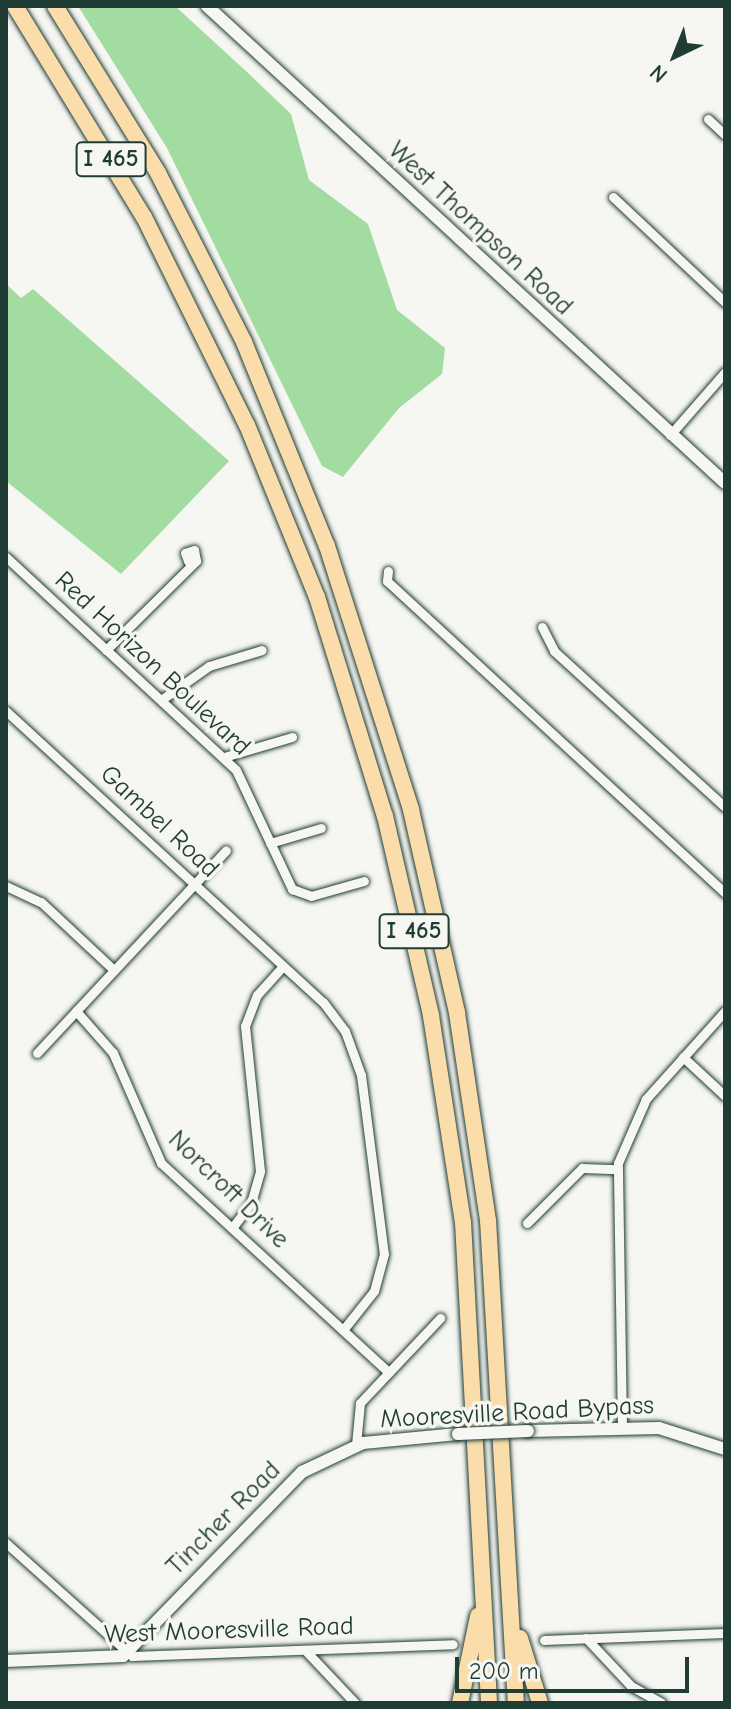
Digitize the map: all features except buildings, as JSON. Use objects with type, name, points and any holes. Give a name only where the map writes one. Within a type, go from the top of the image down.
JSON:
[{"type":"highway","name":"I 465","points":[[15,6],[114,163],[208,340],[300,554],[367,750],[418,949],[454,1153],[473,1339],[489,1703]]},
{"type":"highway","name":"I 465","points":[[55,6],[158,173],[244,342],[327,546],[392,743],[444,944],[480,1151],[499,1337],[516,1703]]},
{"type":"highway","points":[[460,1703],[484,1579]]},
{"type":"highway","points":[[511,1597],[540,1703]]},
{"type":"street","name":"West Thompson Road","points":[[207,6],[725,483]]},
{"type":"street","points":[[708,119],[725,135]]},
{"type":"street","points":[[613,197],[725,302]]},
{"type":"street","points":[[670,435],[725,372]]},
{"type":"street","name":"Red Horizon Boulevard","points":[[6,557],[224,757],[300,894],[364,881]]},
{"type":"street","points":[[106,650],[188,561]]},
{"type":"street","points":[[388,571],[387,581],[725,893]]},
{"type":"street","points":[[542,627],[554,651],[725,807]]},
{"type":"street","points":[[161,700],[200,671],[262,650]]},
{"type":"street","name":"Gambel Road","points":[[6,711],[283,966],[345,1031],[364,1093],[384,1254],[374,1291],[343,1330]]},
{"type":"street","points":[[224,757],[292,737]]},
{"type":"street","points":[[270,843],[321,828]]},
{"type":"street","points":[[37,1053],[226,850]]},
{"type":"street","points":[[6,886],[41,902],[114,970]]},
{"type":"street","points":[[232,1228],[255,1196],[260,1171],[245,1026],[257,995],[283,966]]},
{"type":"street","name":"Norcroft Drive","points":[[76,1011],[113,1053],[150,1148],[388,1372]]},
{"type":"street","points":[[622,1427],[617,1169],[639,1110],[725,1011]]},
{"type":"street","points":[[683,1057],[725,1096]]},
{"type":"street","points":[[527,1223],[582,1168],[617,1169]]},
{"type":"street","points":[[356,1445],[357,1410],[388,1372],[440,1318]]},
{"type":"street","name":"Mooresville Road Bypass","points":[[356,1445],[458,1434],[622,1427],[681,1431],[725,1449]]},
{"type":"street","name":"Tincher Road","points":[[127,1653],[276,1493],[356,1445]]},
{"type":"street","points":[[6,1543],[127,1653]]},
{"type":"street","points":[[544,1640],[725,1633]]},
{"type":"street","points":[[586,1638],[620,1677],[662,1703]]},
{"type":"street","name":"West Mooresville Road","points":[[6,1661],[127,1653],[453,1644]]},
{"type":"street","points":[[305,1650],[355,1703]]},
{"type":"green space","points":[[78,6],[175,6],[247,72],[291,114],[309,180],[368,224],[397,310],[445,348],[442,374],[399,408],[343,477],[322,466],[167,148]]},
{"type":"green space","points":[[6,284],[21,298],[33,289],[229,461],[121,574],[6,481]]}]
